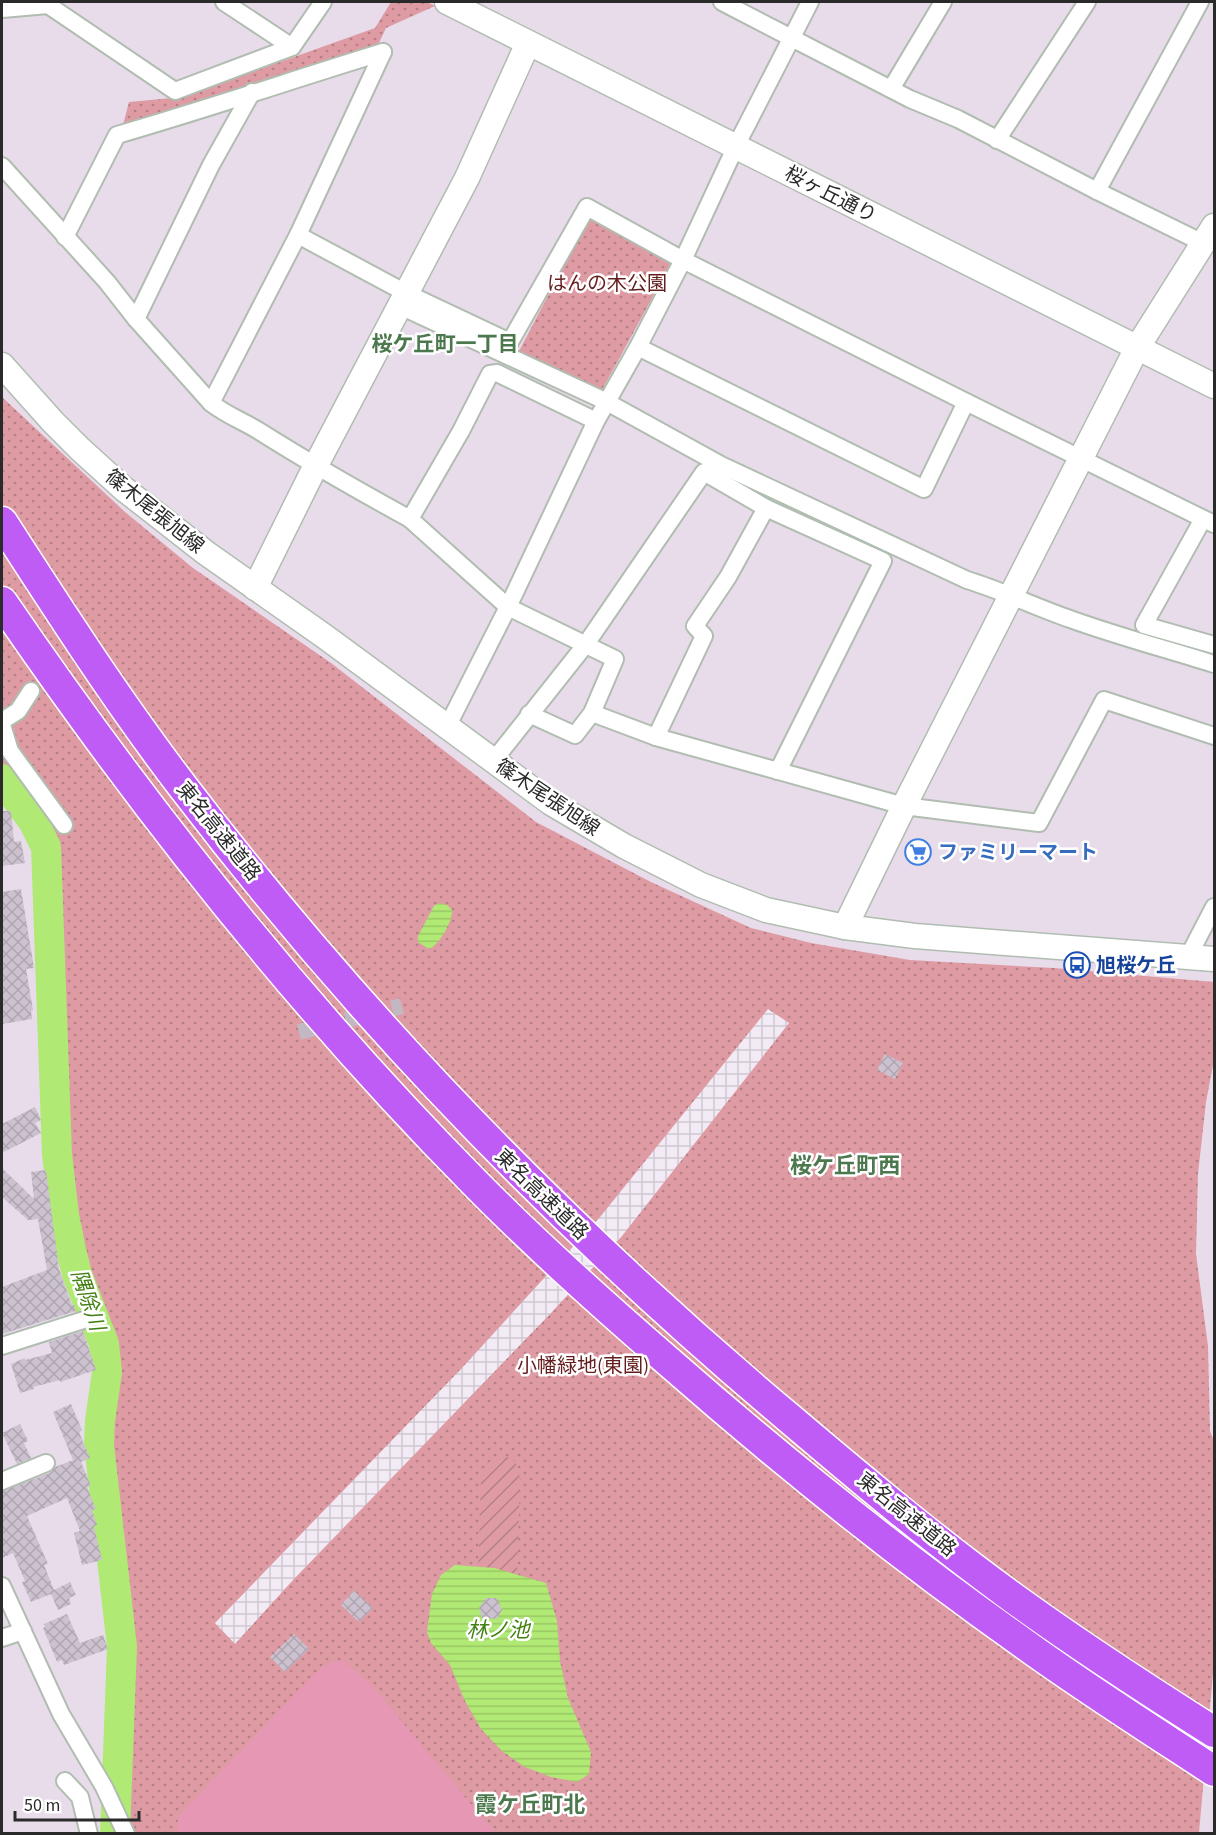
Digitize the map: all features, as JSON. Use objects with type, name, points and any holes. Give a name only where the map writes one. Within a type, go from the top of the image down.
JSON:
[{"type":"highway","name":"東名高速道路","points":[[2,522],[88,652],[169,766],[249,869],[327,963],[495,1148],[651,1298],[734,1372],[909,1518],[1012,1597],[1129,1678],[1215,1732]]},
{"type":"highway","name":"東名高速道路","points":[[2,602],[73,706],[247,930],[400,1105],[477,1186],[624,1323],[818,1489],[1026,1645],[1215,1771]]},
{"type":"street","points":[[224,2],[292,47]]},
{"type":"street","points":[[2,9],[48,3],[175,91],[292,47],[323,2]]},
{"type":"street","name":"桜ヶ丘通り","points":[[447,2],[1215,386]]},
{"type":"street","points":[[722,2],[891,89],[958,118],[1097,191],[1209,235],[1137,348],[903,806],[845,927]]},
{"type":"street","points":[[447,727],[508,608],[605,401],[638,346],[683,260],[736,146],[810,2]]},
{"type":"street","points":[[891,89],[944,2]]},
{"type":"street","points":[[998,140],[1087,2]]},
{"type":"street","points":[[1097,191],[1200,2]]},
{"type":"street","points":[[255,588],[315,466],[467,178],[528,43]]},
{"type":"street","points":[[65,237],[117,135],[198,112],[252,92],[383,52],[298,235],[211,403]]},
{"type":"street","points":[[136,319],[211,165],[252,92]]},
{"type":"street","points":[[2,166],[108,282],[136,319],[211,403],[222,412],[249,425],[315,466],[410,519],[508,608],[615,659],[592,713],[574,735],[529,714]]},
{"type":"street","points":[[403,300],[510,342],[587,207],[683,260],[1209,521],[1144,625],[1215,645]]},
{"type":"street","points":[[298,235],[403,300],[605,401],[721,465],[968,580],[1116,636],[1215,664]]},
{"type":"street","points":[[638,346],[924,489],[966,402]]},
{"type":"street","name":"篠木尾張旭線","points":[[2,365],[52,422],[124,489],[255,588],[577,819],[701,885],[766,909],[845,927],[915,936],[1215,959]]},
{"type":"street","points":[[410,519],[461,432],[490,374],[497,373],[596,420]]},
{"type":"street","points":[[494,760],[586,644],[704,472],[766,508],[883,561],[778,771]]},
{"type":"street","points":[[656,737],[704,636],[695,626],[728,577],[766,508]]},
{"type":"street","points":[[31,691],[18,711],[2,723],[10,751],[64,825]]},
{"type":"street","points":[[592,713],[656,737],[903,806],[1039,823],[1104,700],[1215,736]]},
{"type":"street","points":[[1188,957],[1215,907]]},
{"type":"street","points":[[2,1346],[90,1318]]},
{"type":"street","points":[[2,1481],[46,1463]]},
{"type":"street","points":[[2,1586],[62,1714],[125,1830]]},
{"type":"street","points":[[2,1638],[23,1631]]},
{"type":"street","points":[[65,1781],[80,1797],[89,1833]]},
{"type":"green space","points":[[391,2],[427,2],[435,6],[386,28],[377,47],[189,107],[123,125],[129,102],[182,97],[375,28]]},
{"type":"green space","name":"はんの木公園","points":[[588,219],[674,258],[601,392],[518,353]]},
{"type":"green space","name":"小幡緑地(東園)","points":[[2,397],[125,512],[193,568],[331,663],[536,822],[651,882],[751,928],[811,943],[910,960],[1054,968],[1214,982],[1214,1060],[1206,1102],[1198,1174],[1196,1254],[1208,1346],[1210,1431],[1214,1441],[1214,1662],[1199,1833],[117,1833],[110,1785],[122,1657],[103,1435],[115,1332],[91,1312],[72,1285],[58,1218],[51,1126],[42,823],[2,768]]},
{"type":"green space","points":[[498,1456],[508,1457],[515,1462],[520,1480],[517,1574],[478,1574],[481,1479],[486,1465]]},
{"type":"shaded area","points":[[768,1009],[789,1023],[622,1236],[552,1312],[294,1579],[235,1644],[215,1623],[461,1369],[600,1217]]},
{"type":"shaded area","points":[[343,1660],[374,1688],[495,1833],[177,1833],[178,1817],[311,1677],[318,1670]]},
{"type":"water","points":[[438,903],[447,905],[452,910],[452,915],[441,938],[429,949],[418,942],[418,936],[434,906]]},
{"type":"water","name":"林ノ池","points":[[455,1565],[494,1568],[546,1583],[557,1621],[560,1661],[568,1698],[591,1752],[589,1774],[577,1782],[551,1777],[525,1767],[502,1751],[481,1729],[465,1701],[450,1665],[431,1643],[427,1632],[432,1594],[441,1575]]},
{"type":"building","points":[[2,811],[11,811],[14,842],[21,841],[25,863],[2,866]]},
{"type":"building","points":[[21,889],[34,968],[26,969],[33,1010],[31,1011],[32,1019],[2,1024],[2,892]]},
{"type":"building","points":[[885,1054],[903,1063],[895,1079],[877,1070]]},
{"type":"building","points":[[35,1107],[41,1120],[35,1123],[41,1133],[2,1153],[2,1124]]},
{"type":"building","points":[[2,1168],[34,1199],[31,1172],[46,1170],[59,1269],[76,1311],[2,1334],[2,1287],[47,1270],[38,1219],[28,1220],[2,1197]]},
{"type":"building","points":[[83,1331],[96,1370],[60,1382],[60,1380],[33,1387],[34,1389],[20,1393],[11,1364],[25,1358],[25,1360],[52,1353],[49,1342]]},
{"type":"building","points":[[71,1404],[90,1458],[81,1462],[91,1486],[87,1487],[96,1509],[92,1510],[97,1525],[94,1526],[102,1560],[82,1565],[74,1533],[80,1531],[67,1498],[27,1516],[48,1564],[44,1565],[54,1590],[70,1582],[76,1595],[69,1598],[71,1604],[58,1610],[51,1594],[31,1602],[13,1553],[2,1558],[2,1491],[50,1473],[55,1467],[73,1460],[53,1412]]},
{"type":"building","points":[[20,1424],[28,1441],[24,1443],[31,1458],[17,1464],[2,1433]]},
{"type":"building","points":[[354,1590],[373,1608],[359,1622],[341,1605]]},
{"type":"building","points":[[486,1598],[497,1598],[502,1610],[497,1619],[482,1618],[479,1608]]},
{"type":"building","points":[[67,1614],[80,1643],[103,1635],[108,1649],[64,1665],[62,1660],[57,1662],[43,1628],[44,1624]]},
{"type":"building","points":[[294,1634],[309,1649],[285,1672],[270,1657]]},
{"type":"waterway","name":"隅除川","points":[[2,779],[33,821],[46,847],[57,1154],[64,1215],[77,1274],[104,1344],[107,1372],[99,1445],[122,1647],[115,1834]]},
{"type":"tunnel","points":[[299,1032],[402,1006]]},
{"type":"place","name":"ファミリーマート","points":[[918,852]]},
{"type":"place","name":"旭桜ケ丘","points":[[1077,965]]},
{"type":"district","name":"桜ケ丘町一丁目","points":[[445,344]]},
{"type":"district","name":"桜ケ丘町西","points":[[845,1165]]},
{"type":"district","name":"霞ケ丘町北","points":[[530,1804]]}]
